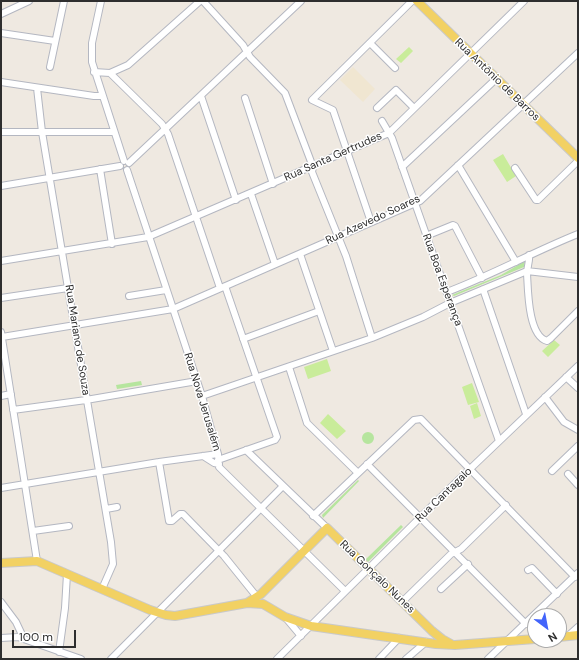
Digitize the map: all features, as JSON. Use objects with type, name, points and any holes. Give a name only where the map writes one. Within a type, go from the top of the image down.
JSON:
[{"type":"main road","name":"Rua Antônio de Barros","points":[[417,1],[578,160]]},
{"type":"main road","points":[[1,558],[29,556],[102,590],[157,613],[175,616],[247,602],[259,595],[324,528]]},
{"type":"main road","name":"Rua Gonçalo Nunes","points":[[324,528],[368,568],[432,631],[442,639],[455,645]]},
{"type":"main road","points":[[1,563],[35,560]]},
{"type":"main road","points":[[259,595],[266,605],[285,617],[311,626],[455,645],[527,640]]},
{"type":"main road","points":[[247,602],[266,605]]},
{"type":"main road","points":[[426,642],[431,638],[432,631]]},
{"type":"main road","points":[[568,636],[578,635]]},
{"type":"street","points":[[1,14],[29,1]]},
{"type":"street","points":[[50,67],[64,1]]},
{"type":"street","name":"Rua Nova Jerusalém","points":[[101,1],[92,43],[94,72],[148,238],[202,396],[218,459],[261,508],[346,591]]},
{"type":"street","points":[[94,72],[110,73],[132,63],[200,1]]},
{"type":"street","points":[[203,1],[285,93],[312,167],[312,172],[338,236],[372,338]]},
{"type":"street","points":[[1,186],[125,165],[166,130],[301,1]]},
{"type":"street","points":[[371,222],[333,110],[313,102],[312,100],[412,1]]},
{"type":"street","name":"Rua Santa Gertrudes","points":[[1,261],[148,238],[389,133],[524,1]]},
{"type":"street","points":[[1,33],[55,41]]},
{"type":"street","points":[[370,43],[395,68]]},
{"type":"street","name":"Rua Azevedo Soares","points":[[1,334],[74,326],[173,309],[414,204],[578,53]]},
{"type":"street","points":[[110,73],[166,130],[170,137],[196,218],[222,287],[244,339],[276,439],[218,459],[214,463],[203,456]]},
{"type":"street","points":[[402,167],[496,79]]},
{"type":"street","points":[[1,82],[101,96]]},
{"type":"street","name":"Rua Mariano de Souza","points":[[37,88],[42,132],[86,400],[106,509],[113,564],[102,590]]},
{"type":"street","points":[[377,108],[396,90],[414,108]]},
{"type":"street","points":[[201,96],[236,200]]},
{"type":"street","points":[[245,98],[273,184]]},
{"type":"street","name":"Rua Boa Esperança","points":[[382,121],[389,133],[402,167],[499,441]]},
{"type":"street","points":[[1,132],[113,132]]},
{"type":"street","points":[[515,168],[536,200],[578,160]]},
{"type":"street","points":[[458,165],[516,262]]},
{"type":"street","points":[[100,169],[112,244]]},
{"type":"street","points":[[251,194],[275,264]]},
{"type":"street","points":[[426,236],[453,225],[455,226],[482,278]]},
{"type":"street","points":[[447,292],[482,278],[529,255],[578,234]]},
{"type":"street","points":[[300,254],[333,351]]},
{"type":"street","points":[[529,255],[527,271],[532,320],[535,328],[543,340],[547,341],[551,338],[578,311]]},
{"type":"street","points":[[202,396],[372,338],[527,271],[578,277]]},
{"type":"street","points":[[1,298],[68,288]]},
{"type":"street","points":[[483,289],[526,414]]},
{"type":"street","points":[[129,296],[166,290]]},
{"type":"street","points":[[244,339],[319,311]]},
{"type":"street","points":[[1,334],[33,531],[35,560]]},
{"type":"street","name":"Rua Cantagalo","points":[[278,659],[470,468],[578,366]]},
{"type":"street","points":[[289,367],[307,423],[358,473]]},
{"type":"street","points":[[566,377],[578,388]]},
{"type":"street","points":[[13,410],[86,400],[197,381]]},
{"type":"street","points":[[1,396],[11,394]]},
{"type":"street","points":[[545,397],[564,422],[578,430]]},
{"type":"street","points":[[313,516],[414,420],[418,418],[425,421],[506,506],[576,575],[488,659]]},
{"type":"street","points":[[552,471],[578,446]]},
{"type":"street","name":"Rua Gonçalo Nunes","points":[[246,450],[324,528]]},
{"type":"street","points":[[1,488],[99,473],[158,462],[203,456],[218,459]]},
{"type":"street","points":[[158,462],[169,521],[172,521],[180,514],[183,514],[219,550],[259,595]]},
{"type":"street","points":[[367,464],[526,624]]},
{"type":"street","points":[[568,474],[578,486]]},
{"type":"street","points":[[111,659],[282,486]]},
{"type":"street","points":[[402,602],[455,551],[460,549],[506,506]]},
{"type":"street","points":[[106,509],[117,507]]},
{"type":"street","points":[[33,531],[69,526]]},
{"type":"street","points":[[441,589],[468,564]]},
{"type":"street","points":[[528,570],[532,568],[557,594]]},
{"type":"street","points":[[60,652],[67,574]]},
{"type":"street","points":[[1,602],[16,622],[19,638]]},
{"type":"street","points":[[285,617],[301,636]]},
{"type":"street","points":[[568,636],[578,627]]},
{"type":"street","points":[[1,638],[19,638],[81,659]]},
{"type":"street","points":[[379,659],[399,638]]},
{"type":"street","points":[[406,659],[426,642]]},
{"type":"shaded area","points":[[353,67],[375,89],[363,102],[340,80]]},
{"type":"green space","points":[[409,47],[413,51],[401,63],[396,59]]},
{"type":"green space","points":[[503,154],[516,176],[507,182],[493,160]]},
{"type":"green space","points":[[525,261],[524,267],[454,296],[452,295],[501,275]]},
{"type":"green space","points":[[554,340],[560,345],[548,357],[542,351]]},
{"type":"green space","points":[[327,359],[331,371],[308,379],[304,367]]},
{"type":"green space","points":[[141,381],[142,385],[117,389],[116,385]]},
{"type":"green space","points":[[472,383],[479,402],[468,405],[462,387]]},
{"type":"green space","points":[[477,403],[481,416],[474,419],[470,406]]},
{"type":"green space","points":[[328,414],[346,431],[337,439],[320,423]]},
{"type":"green space","points":[[366,432],[370,432],[374,438],[370,444],[366,444],[362,440],[362,436]]},
{"type":"green space","points":[[358,480],[359,481],[323,518],[322,515]]},
{"type":"green space","points":[[401,525],[403,527],[368,562],[365,560]]}]
